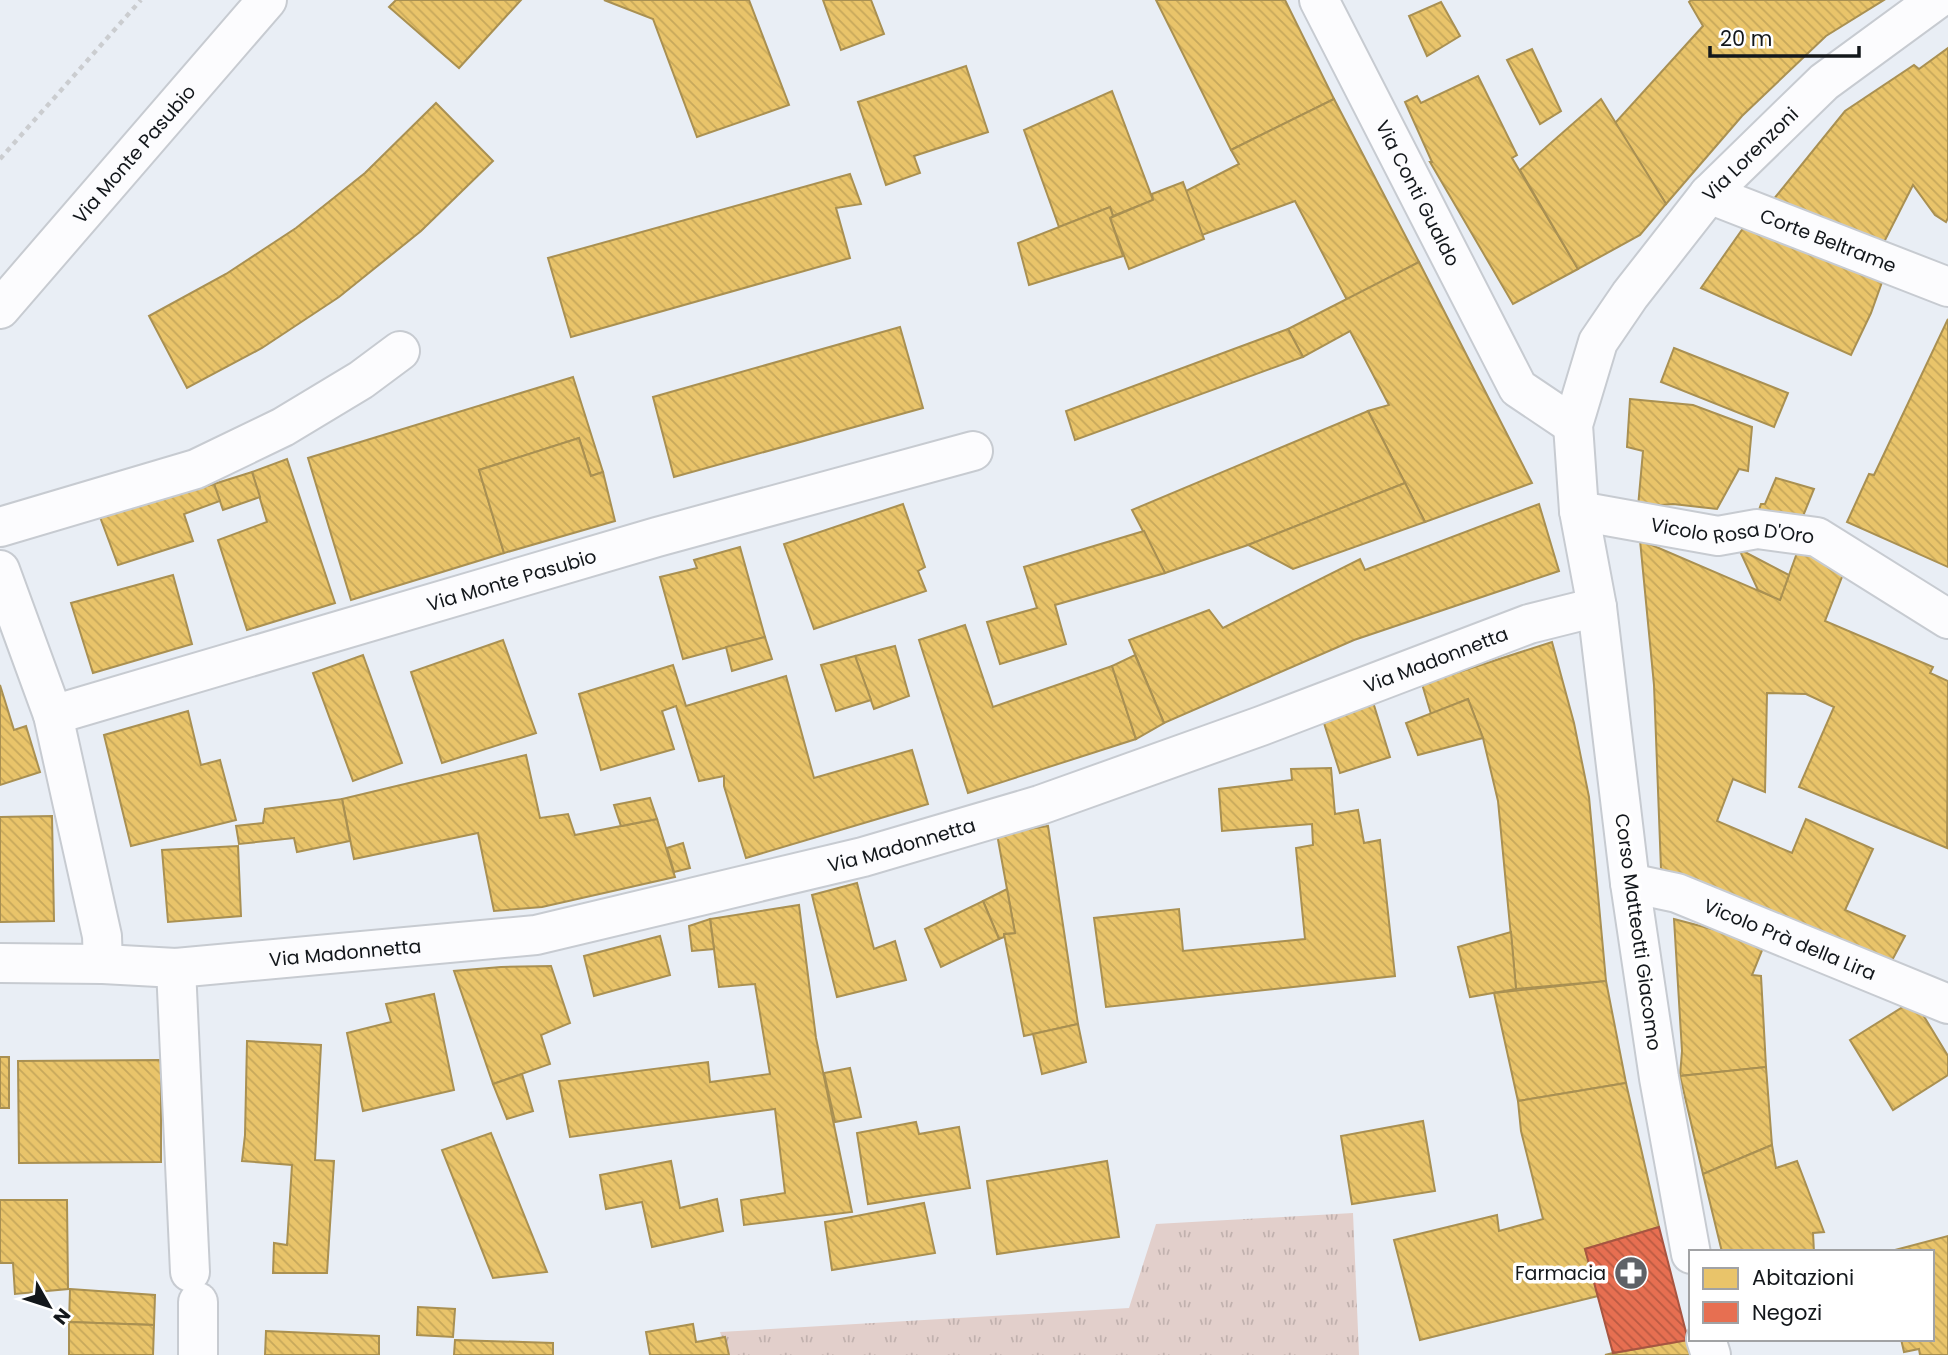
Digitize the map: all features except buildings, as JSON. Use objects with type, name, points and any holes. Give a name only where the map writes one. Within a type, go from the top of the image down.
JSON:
[{"type":"street","name":"Via Monte Pasubio","points":[[0,309],[267,0]]},
{"type":"street","name":"Via Conti Gualdo","points":[[1319,0],[1518,388],[1573,425]]},
{"type":"street","name":"Via Lorenzoni","points":[[1573,425],[1598,342],[1630,295],[1709,194],[1824,82],[1936,0]]},
{"type":"street","name":"Corte Beltrame","points":[[1709,194],[1948,287]]},
{"type":"street","points":[[0,527],[197,469],[284,427],[361,380],[400,351]]},
{"type":"street","name":"Corso Matteotti Giacomo","points":[[1573,425],[1579,512],[1597,607],[1630,883],[1659,1078],[1690,1250]]},
{"type":"street","name":"Via Monte Pasubio","points":[[53,715],[643,541],[973,451]]},
{"type":"street","name":"Vicolo Rosa D'Oro","points":[[1579,512],[1718,536],[1757,529],[1817,537],[1948,619]]},
{"type":"street","points":[[0,570],[53,715],[102,936],[103,964]]},
{"type":"street","name":"Via Madonnetta","points":[[0,963],[176,968],[536,935],[863,857],[1040,805],[1261,726],[1529,624],[1597,607]]},
{"type":"street","name":"Vicolo Prà della Lira","points":[[1630,883],[1677,893],[1948,1004]]},
{"type":"street","points":[[176,968],[198,1355]]},
{"type":"path","points":[[0,159],[141,0]]},
{"type":"green space","points":[[1353,1213],[1359,1355],[728,1355],[720,1332],[1129,1308],[1156,1224]]},
{"type":"place","name":"Farmacia","points":[[1631,1273]]}]
